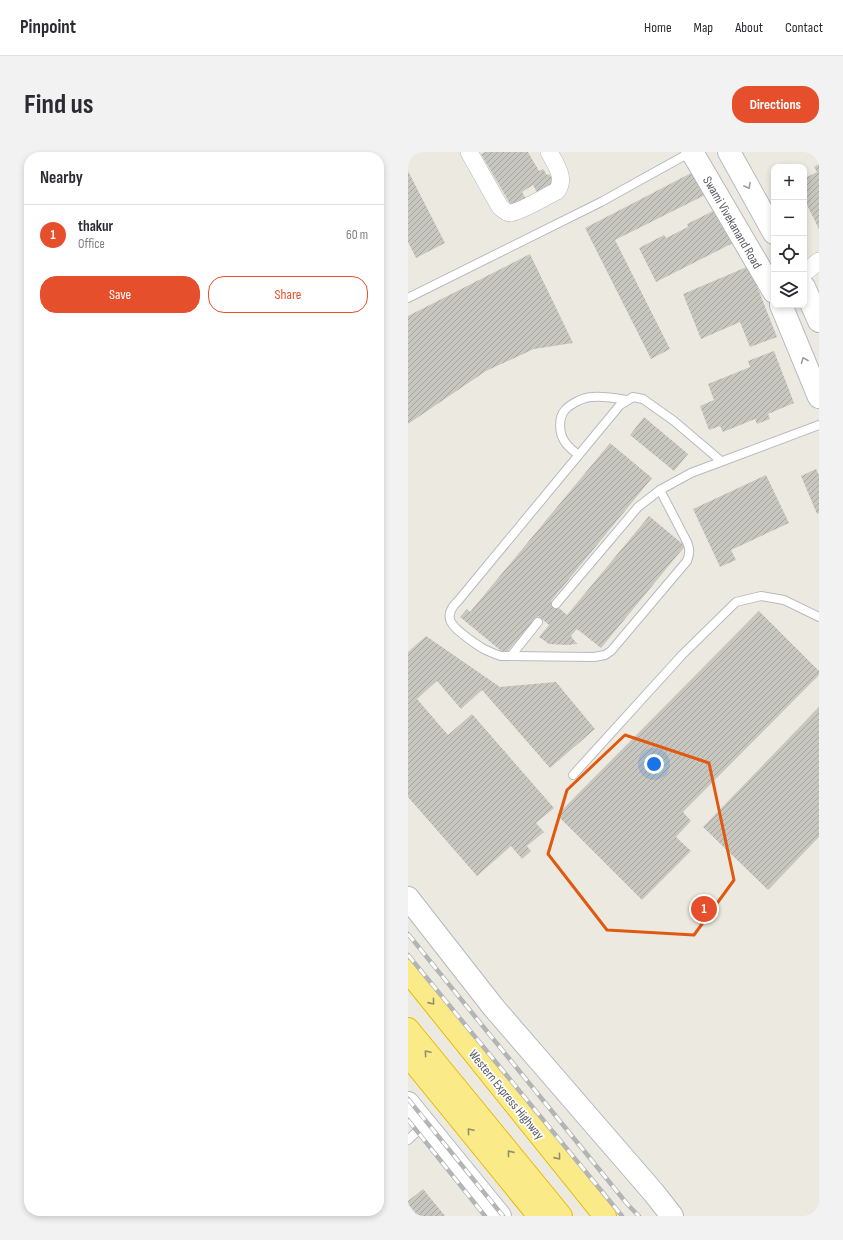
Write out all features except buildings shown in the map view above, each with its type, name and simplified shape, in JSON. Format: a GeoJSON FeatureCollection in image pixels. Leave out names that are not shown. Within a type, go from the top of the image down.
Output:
{"type":"FeatureCollection","features":[{"type":"Feature","properties":{"kind":"highway","name":"Western Express Highway"},"geometry":{"type":"LineString","coordinates":[[408,971],[605,1216]]}},
{"type":"Feature","properties":{"kind":"highway"},"geometry":{"type":"LineString","coordinates":[[408,1029],[561,1216]]}},
{"type":"Feature","properties":{"kind":"highway"},"geometry":{"type":"LineString","coordinates":[[408,1055],[539,1216]]}},
{"type":"Feature","properties":{"kind":"street"},"geometry":{"type":"LineString","coordinates":[[469,152],[500,207],[510,213],[517,211],[556,191],[560,186],[561,176],[549,152]]}},
{"type":"Feature","properties":{"kind":"street","name":"Swami Vivekanand Road"},"geometry":{"type":"LineString","coordinates":[[691,152],[777,272]]}},
{"type":"Feature","properties":{"kind":"street"},"geometry":{"type":"LineString","coordinates":[[729,152],[771,228]]}},
{"type":"Feature","properties":{"kind":"street"},"geometry":{"type":"LineString","coordinates":[[805,272],[819,261]]}},
{"type":"Feature","properties":{"kind":"street","name":"Swami Vivekanand Road"},"geometry":{"type":"LineString","coordinates":[[798,308],[819,396]]}},
{"type":"Feature","properties":{"kind":"street","name":"Swami Vivekanand Road"},"geometry":{"type":"LineString","coordinates":[[806,308],[819,321]]}},
{"type":"Feature","properties":{"kind":"street"},"geometry":{"type":"LineString","coordinates":[[408,898],[494,1008],[654,1193],[672,1216]]}},
{"type":"Feature","properties":{"kind":"street"},"geometry":{"type":"LineString","coordinates":[[408,1103],[500,1216]]}},
{"type":"Feature","properties":{"kind":"lane"},"geometry":{"type":"LineString","coordinates":[[408,298],[601,202],[691,152]]}},
{"type":"Feature","properties":{"kind":"lane"},"geometry":{"type":"LineString","coordinates":[[578,455],[564,442],[560,430],[564,410],[580,400],[591,397],[610,397],[626,400]]}},
{"type":"Feature","properties":{"kind":"lane"},"geometry":{"type":"LineString","coordinates":[[660,490],[690,548],[690,554],[687,561],[611,651],[605,655],[594,658],[501,656],[487,652],[454,628],[449,615],[452,607],[620,404],[626,400],[633,397],[643,399],[674,421],[721,461]]}},
{"type":"Feature","properties":{"kind":"lane"},"geometry":{"type":"LineString","coordinates":[[556,604],[638,507],[660,490],[691,473],[819,425]]}},
{"type":"Feature","properties":{"kind":"lane"},"geometry":{"type":"LineString","coordinates":[[573,775],[682,655],[736,602],[761,596],[784,600],[819,617]]}},
{"type":"Feature","properties":{"kind":"lane"},"geometry":{"type":"LineString","coordinates":[[511,656],[538,622]]}},
{"type":"Feature","properties":{"kind":"lane"},"geometry":{"type":"LineString","coordinates":[[408,1140],[425,1124]]}},
{"type":"Feature","properties":{"kind":"highlighted area"},"geometry":{"type":"Polygon","coordinates":[[[625,735],[709,763],[734,880],[694,935],[607,930],[548,854],[567,790],[625,735]]]}},
{"type":"Feature","properties":{"kind":"railway"},"geometry":{"type":"LineString","coordinates":[[408,934],[628,1205],[639,1216]]}},
{"type":"Feature","properties":{"kind":"railway"},"geometry":{"type":"LineString","coordinates":[[408,955],[622,1216]]}},
{"type":"Feature","properties":{"kind":"railway"},"geometry":{"type":"LineString","coordinates":[[408,1099],[503,1216]]}},
{"type":"Feature","properties":{"kind":"railway"},"geometry":{"type":"LineString","coordinates":[[408,1120],[485,1216]]}},
{"type":"Feature","properties":{"kind":"place","name":"thakur"},"geometry":{"type":"Point","coordinates":[704,909]}}]}
